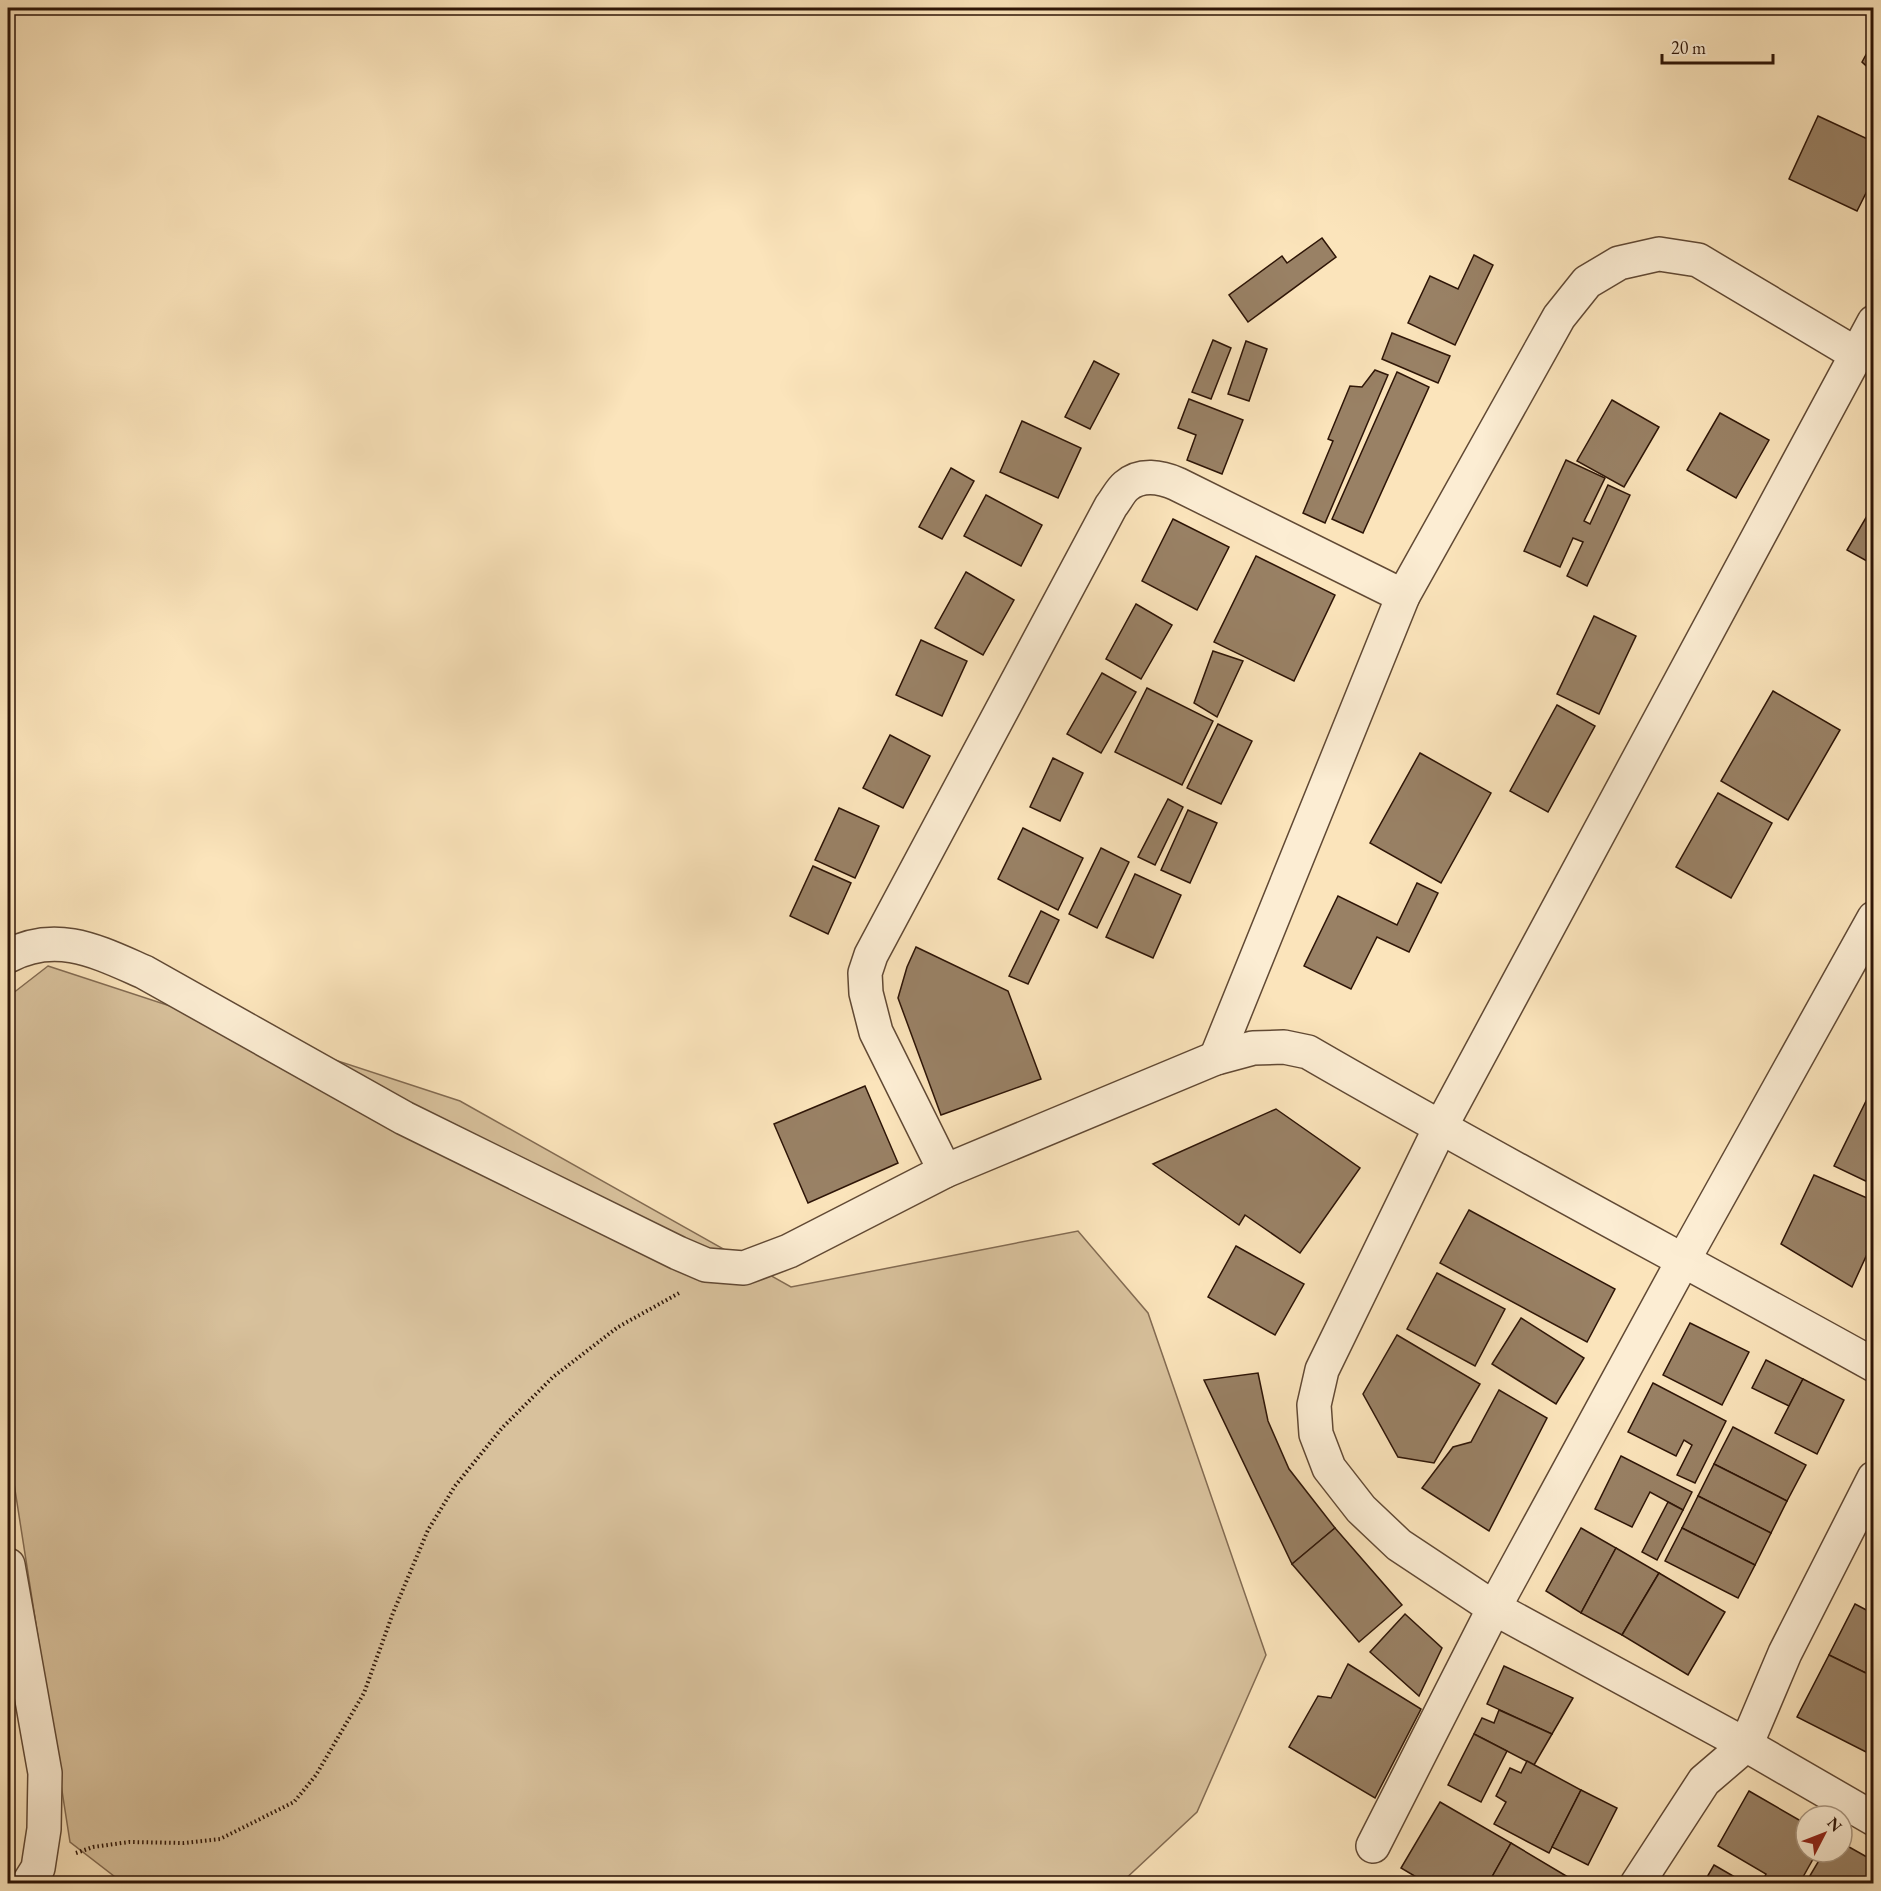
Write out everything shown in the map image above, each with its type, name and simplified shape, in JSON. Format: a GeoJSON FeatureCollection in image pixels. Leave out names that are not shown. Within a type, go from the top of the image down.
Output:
{"type":"FeatureCollection","features":[{"type":"Feature","properties":{"kind":"street"},"geometry":{"type":"LineString","coordinates":[[1215,1058],[1403,596],[1560,317],[1587,282],[1619,262],[1659,254],[1698,260],[1856,354]]}},
{"type":"Feature","properties":{"kind":"street"},"geometry":{"type":"LineString","coordinates":[[1873,324],[1440,1128],[1322,1370],[1314,1405],[1316,1434],[1329,1468],[1361,1509],[1399,1545],[1494,1608],[1746,1745],[1874,1819]]}},
{"type":"Feature","properties":{"kind":"street"},"geometry":{"type":"LineString","coordinates":[[945,1171],[876,1032],[866,993],[866,973],[871,955],[882,934],[1111,506],[1126,485],[1147,477],[1162,478],[1177,484],[1403,596]]}},
{"type":"Feature","properties":{"kind":"street"},"geometry":{"type":"LineString","coordinates":[[1373,1846],[1494,1608],[1684,1259],[1874,918]]}},
{"type":"Feature","properties":{"kind":"street"},"geometry":{"type":"LineString","coordinates":[[8,956],[18,950],[56,942],[102,954],[144,972],[404,1118],[678,1253],[706,1265],[744,1268],[789,1251],[945,1171],[1215,1058],[1253,1048],[1284,1047],[1308,1052],[1440,1128],[1684,1259],[1874,1365]]}},
{"type":"Feature","properties":{"kind":"street"},"geometry":{"type":"LineString","coordinates":[[1637,1884],[1704,1781],[1746,1745],[1785,1653],[1874,1478]]}},
{"type":"Feature","properties":{"kind":"street"},"geometry":{"type":"LineString","coordinates":[[8,1566],[45,1773],[44,1829],[33,1876]]}},
{"type":"Feature","properties":{"kind":"path"},"geometry":{"type":"LineString","coordinates":[[33,1876],[93,1847],[129,1842],[184,1843],[220,1839],[294,1802],[316,1775],[364,1693],[393,1613],[428,1530],[455,1486],[502,1428],[554,1377],[618,1328],[678,1294],[706,1265]]}},
{"type":"Feature","properties":{"kind":"shaded area"},"geometry":{"type":"Polygon","coordinates":[[[48,966],[460,1101],[791,1287],[1078,1231],[1148,1313],[1266,1655],[1197,1812],[1121,1883],[123,1883],[70,1842],[8,1445],[8,997],[48,966]]]}},
{"type":"Feature","properties":{"kind":"building"},"geometry":{"type":"Polygon","coordinates":[[[1874,40],[1874,73],[1862,62],[1874,40]]]}},
{"type":"Feature","properties":{"kind":"building"},"geometry":{"type":"Polygon","coordinates":[[[1818,116],[1874,142],[1874,177],[1857,211],[1789,179],[1818,116]]]}},
{"type":"Feature","properties":{"kind":"building"},"geometry":{"type":"Polygon","coordinates":[[[1322,238],[1336,257],[1248,322],[1229,295],[1282,256],[1287,263],[1322,238]]]}},
{"type":"Feature","properties":{"kind":"building"},"geometry":{"type":"Polygon","coordinates":[[[1474,255],[1493,265],[1455,345],[1408,323],[1430,276],[1458,289],[1474,255]]]}},
{"type":"Feature","properties":{"kind":"building"},"geometry":{"type":"Polygon","coordinates":[[[1392,333],[1450,356],[1438,383],[1382,359],[1392,333]]]}},
{"type":"Feature","properties":{"kind":"building"},"geometry":{"type":"Polygon","coordinates":[[[1213,340],[1231,348],[1211,399],[1192,392],[1213,340]]]}},
{"type":"Feature","properties":{"kind":"building"},"geometry":{"type":"Polygon","coordinates":[[[1246,341],[1267,349],[1249,401],[1228,394],[1246,341]]]}},
{"type":"Feature","properties":{"kind":"building"},"geometry":{"type":"Polygon","coordinates":[[[1094,361],[1119,374],[1090,429],[1065,417],[1094,361]]]}},
{"type":"Feature","properties":{"kind":"building"},"geometry":{"type":"Polygon","coordinates":[[[1375,370],[1388,375],[1325,523],[1303,513],[1333,441],[1328,439],[1350,386],[1362,387],[1375,370]]]}},
{"type":"Feature","properties":{"kind":"building"},"geometry":{"type":"Polygon","coordinates":[[[1397,372],[1429,387],[1363,533],[1332,519],[1397,372]]]}},
{"type":"Feature","properties":{"kind":"building"},"geometry":{"type":"Polygon","coordinates":[[[1189,399],[1243,420],[1222,474],[1187,460],[1196,435],[1178,428],[1189,399]]]}},
{"type":"Feature","properties":{"kind":"building"},"geometry":{"type":"Polygon","coordinates":[[[1612,400],[1659,427],[1624,487],[1577,461],[1612,400]]]}},
{"type":"Feature","properties":{"kind":"building"},"geometry":{"type":"Polygon","coordinates":[[[1720,413],[1769,440],[1736,498],[1687,470],[1720,413]]]}},
{"type":"Feature","properties":{"kind":"building"},"geometry":{"type":"Polygon","coordinates":[[[1022,421],[1081,448],[1058,498],[1000,472],[1022,421]]]}},
{"type":"Feature","properties":{"kind":"building"},"geometry":{"type":"Polygon","coordinates":[[[1566,460],[1605,478],[1584,521],[1590,524],[1608,485],[1630,495],[1587,586],[1567,576],[1583,542],[1573,538],[1560,567],[1524,551],[1566,460]]]}},
{"type":"Feature","properties":{"kind":"building"},"geometry":{"type":"Polygon","coordinates":[[[951,468],[974,481],[942,539],[919,527],[951,468]]]}},
{"type":"Feature","properties":{"kind":"building"},"geometry":{"type":"Polygon","coordinates":[[[986,495],[1042,525],[1021,566],[964,536],[986,495]]]}},
{"type":"Feature","properties":{"kind":"building"},"geometry":{"type":"Polygon","coordinates":[[[1874,504],[1874,565],[1847,550],[1874,504]]]}},
{"type":"Feature","properties":{"kind":"building"},"geometry":{"type":"Polygon","coordinates":[[[1173,519],[1229,547],[1197,610],[1142,581],[1173,519]]]}},
{"type":"Feature","properties":{"kind":"building"},"geometry":{"type":"Polygon","coordinates":[[[1256,556],[1335,595],[1294,681],[1214,642],[1256,556]]]}},
{"type":"Feature","properties":{"kind":"building"},"geometry":{"type":"Polygon","coordinates":[[[966,572],[1014,600],[983,655],[935,628],[966,572]]]}},
{"type":"Feature","properties":{"kind":"building"},"geometry":{"type":"Polygon","coordinates":[[[1136,604],[1172,625],[1141,679],[1106,659],[1136,604]]]}},
{"type":"Feature","properties":{"kind":"building"},"geometry":{"type":"Polygon","coordinates":[[[1594,616],[1636,636],[1599,714],[1557,694],[1594,616]]]}},
{"type":"Feature","properties":{"kind":"building"},"geometry":{"type":"Polygon","coordinates":[[[921,640],[967,661],[942,716],[896,695],[921,640]]]}},
{"type":"Feature","properties":{"kind":"building"},"geometry":{"type":"Polygon","coordinates":[[[1213,651],[1243,661],[1217,717],[1194,703],[1213,651]]]}},
{"type":"Feature","properties":{"kind":"building"},"geometry":{"type":"Polygon","coordinates":[[[1102,673],[1136,692],[1101,753],[1067,734],[1102,673]]]}},
{"type":"Feature","properties":{"kind":"building"},"geometry":{"type":"Polygon","coordinates":[[[1147,688],[1213,721],[1182,785],[1115,752],[1147,688]]]}},
{"type":"Feature","properties":{"kind":"building"},"geometry":{"type":"Polygon","coordinates":[[[1773,691],[1840,730],[1788,820],[1721,781],[1773,691]]]}},
{"type":"Feature","properties":{"kind":"building"},"geometry":{"type":"Polygon","coordinates":[[[1557,705],[1595,726],[1548,812],[1510,791],[1557,705]]]}},
{"type":"Feature","properties":{"kind":"building"},"geometry":{"type":"Polygon","coordinates":[[[1218,724],[1252,741],[1221,804],[1187,788],[1218,724]]]}},
{"type":"Feature","properties":{"kind":"building"},"geometry":{"type":"Polygon","coordinates":[[[890,735],[930,756],[903,808],[863,788],[890,735]]]}},
{"type":"Feature","properties":{"kind":"building"},"geometry":{"type":"Polygon","coordinates":[[[1420,753],[1491,793],[1441,883],[1370,843],[1420,753]]]}},
{"type":"Feature","properties":{"kind":"building"},"geometry":{"type":"Polygon","coordinates":[[[1053,758],[1083,773],[1060,821],[1030,807],[1053,758]]]}},
{"type":"Feature","properties":{"kind":"building"},"geometry":{"type":"Polygon","coordinates":[[[1718,793],[1772,823],[1731,898],[1676,867],[1718,793]]]}},
{"type":"Feature","properties":{"kind":"building"},"geometry":{"type":"Polygon","coordinates":[[[1168,799],[1183,807],[1155,865],[1138,857],[1168,799]]]}},
{"type":"Feature","properties":{"kind":"building"},"geometry":{"type":"Polygon","coordinates":[[[839,808],[879,826],[855,878],[815,860],[839,808]]]}},
{"type":"Feature","properties":{"kind":"building"},"geometry":{"type":"Polygon","coordinates":[[[1188,810],[1217,823],[1190,883],[1161,870],[1188,810]]]}},
{"type":"Feature","properties":{"kind":"building"},"geometry":{"type":"Polygon","coordinates":[[[1023,828],[1083,858],[1058,910],[998,879],[1023,828]]]}},
{"type":"Feature","properties":{"kind":"building"},"geometry":{"type":"Polygon","coordinates":[[[1101,848],[1129,862],[1097,928],[1069,914],[1101,848]]]}},
{"type":"Feature","properties":{"kind":"building"},"geometry":{"type":"Polygon","coordinates":[[[813,866],[851,883],[828,934],[790,916],[813,866]]]}},
{"type":"Feature","properties":{"kind":"building"},"geometry":{"type":"Polygon","coordinates":[[[1135,874],[1181,895],[1153,958],[1106,937],[1135,874]]]}},
{"type":"Feature","properties":{"kind":"building"},"geometry":{"type":"Polygon","coordinates":[[[1417,883],[1438,893],[1409,952],[1377,937],[1351,989],[1304,966],[1338,896],[1397,925],[1417,883]]]}},
{"type":"Feature","properties":{"kind":"building"},"geometry":{"type":"Polygon","coordinates":[[[1041,911],[1059,920],[1028,984],[1009,976],[1041,911]]]}},
{"type":"Feature","properties":{"kind":"building"},"geometry":{"type":"Polygon","coordinates":[[[916,947],[1008,991],[1041,1079],[941,1115],[898,998],[907,967],[916,947]]]}},
{"type":"Feature","properties":{"kind":"building"},"geometry":{"type":"Polygon","coordinates":[[[865,1086],[898,1163],[808,1203],[774,1124],[865,1086]]]}},
{"type":"Feature","properties":{"kind":"building"},"geometry":{"type":"Polygon","coordinates":[[[1870,1093],[1874,1095],[1874,1185],[1834,1166],[1870,1093]]]}},
{"type":"Feature","properties":{"kind":"building"},"geometry":{"type":"Polygon","coordinates":[[[1276,1109],[1360,1168],[1300,1253],[1245,1215],[1239,1225],[1153,1164],[1276,1109]]]}},
{"type":"Feature","properties":{"kind":"building"},"geometry":{"type":"Polygon","coordinates":[[[1814,1175],[1874,1201],[1874,1239],[1852,1287],[1781,1244],[1814,1175]]]}},
{"type":"Feature","properties":{"kind":"building"},"geometry":{"type":"Polygon","coordinates":[[[1469,1210],[1615,1289],[1587,1342],[1440,1263],[1469,1210]]]}},
{"type":"Feature","properties":{"kind":"building"},"geometry":{"type":"Polygon","coordinates":[[[1236,1246],[1304,1284],[1275,1335],[1208,1297],[1236,1246]]]}},
{"type":"Feature","properties":{"kind":"building"},"geometry":{"type":"Polygon","coordinates":[[[1437,1273],[1505,1309],[1475,1366],[1407,1329],[1437,1273]]]}},
{"type":"Feature","properties":{"kind":"building"},"geometry":{"type":"Polygon","coordinates":[[[1521,1318],[1584,1358],[1556,1404],[1492,1364],[1521,1318]]]}},
{"type":"Feature","properties":{"kind":"building"},"geometry":{"type":"Polygon","coordinates":[[[1690,1323],[1749,1352],[1722,1405],[1663,1375],[1690,1323]]]}},
{"type":"Feature","properties":{"kind":"building"},"geometry":{"type":"Polygon","coordinates":[[[1397,1335],[1480,1384],[1434,1463],[1398,1457],[1363,1394],[1397,1335]]]}},
{"type":"Feature","properties":{"kind":"building"},"geometry":{"type":"Polygon","coordinates":[[[1766,1360],[1803,1379],[1789,1406],[1752,1388],[1766,1360]]]}},
{"type":"Feature","properties":{"kind":"building"},"geometry":{"type":"Polygon","coordinates":[[[1258,1373],[1268,1421],[1289,1469],[1335,1528],[1292,1564],[1204,1380],[1258,1373]]]}},
{"type":"Feature","properties":{"kind":"building"},"geometry":{"type":"Polygon","coordinates":[[[1803,1379],[1844,1400],[1817,1454],[1775,1433],[1803,1379]]]}},
{"type":"Feature","properties":{"kind":"building"},"geometry":{"type":"Polygon","coordinates":[[[1653,1383],[1726,1421],[1695,1483],[1677,1475],[1692,1445],[1684,1440],[1676,1456],[1628,1432],[1653,1383]]]}},
{"type":"Feature","properties":{"kind":"building"},"geometry":{"type":"Polygon","coordinates":[[[1499,1390],[1547,1418],[1489,1531],[1422,1488],[1453,1447],[1471,1442],[1499,1390]]]}},
{"type":"Feature","properties":{"kind":"building"},"geometry":{"type":"Polygon","coordinates":[[[1733,1427],[1806,1465],[1787,1501],[1714,1464],[1733,1427]]]}},
{"type":"Feature","properties":{"kind":"building"},"geometry":{"type":"Polygon","coordinates":[[[1621,1456],[1692,1492],[1683,1510],[1650,1492],[1632,1527],[1595,1509],[1621,1456]]]}},
{"type":"Feature","properties":{"kind":"building"},"geometry":{"type":"Polygon","coordinates":[[[1714,1464],[1787,1501],[1771,1533],[1698,1496],[1714,1464]]]}},
{"type":"Feature","properties":{"kind":"building"},"geometry":{"type":"Polygon","coordinates":[[[1698,1496],[1771,1533],[1755,1565],[1682,1528],[1698,1496]]]}},
{"type":"Feature","properties":{"kind":"building"},"geometry":{"type":"Polygon","coordinates":[[[1668,1502],[1683,1510],[1657,1560],[1642,1552],[1668,1502]]]}},
{"type":"Feature","properties":{"kind":"building"},"geometry":{"type":"Polygon","coordinates":[[[1335,1528],[1402,1605],[1359,1642],[1292,1564],[1335,1528]]]}},
{"type":"Feature","properties":{"kind":"building"},"geometry":{"type":"Polygon","coordinates":[[[1581,1528],[1616,1548],[1581,1613],[1546,1591],[1581,1528]]]}},
{"type":"Feature","properties":{"kind":"building"},"geometry":{"type":"Polygon","coordinates":[[[1682,1528],[1755,1565],[1738,1598],[1665,1561],[1682,1528]]]}},
{"type":"Feature","properties":{"kind":"building"},"geometry":{"type":"Polygon","coordinates":[[[1616,1548],[1659,1573],[1622,1635],[1581,1613],[1616,1548]]]}},
{"type":"Feature","properties":{"kind":"building"},"geometry":{"type":"Polygon","coordinates":[[[1659,1573],[1725,1612],[1688,1675],[1622,1635],[1659,1573]]]}},
{"type":"Feature","properties":{"kind":"building"},"geometry":{"type":"Polygon","coordinates":[[[1855,1604],[1874,1614],[1874,1677],[1829,1655],[1855,1604]]]}},
{"type":"Feature","properties":{"kind":"building"},"geometry":{"type":"Polygon","coordinates":[[[1405,1614],[1442,1648],[1419,1696],[1370,1652],[1405,1614]]]}},
{"type":"Feature","properties":{"kind":"building"},"geometry":{"type":"Polygon","coordinates":[[[1829,1655],[1874,1677],[1874,1752],[1872,1755],[1797,1717],[1829,1655]]]}},
{"type":"Feature","properties":{"kind":"building"},"geometry":{"type":"Polygon","coordinates":[[[1348,1664],[1421,1709],[1375,1798],[1289,1747],[1318,1696],[1331,1698],[1348,1664]]]}},
{"type":"Feature","properties":{"kind":"building"},"geometry":{"type":"Polygon","coordinates":[[[1504,1666],[1573,1698],[1552,1734],[1487,1704],[1504,1666]]]}},
{"type":"Feature","properties":{"kind":"building"},"geometry":{"type":"Polygon","coordinates":[[[1499,1710],[1552,1734],[1534,1765],[1474,1734],[1482,1718],[1494,1723],[1499,1710]]]}},
{"type":"Feature","properties":{"kind":"building"},"geometry":{"type":"Polygon","coordinates":[[[1474,1734],[1507,1751],[1481,1802],[1448,1785],[1474,1734]]]}},
{"type":"Feature","properties":{"kind":"building"},"geometry":{"type":"Polygon","coordinates":[[[1527,1761],[1581,1790],[1549,1853],[1494,1824],[1506,1802],[1496,1796],[1510,1768],[1521,1773],[1527,1761]]]}},
{"type":"Feature","properties":{"kind":"building"},"geometry":{"type":"Polygon","coordinates":[[[1581,1790],[1617,1808],[1588,1865],[1552,1847],[1581,1790]]]}},
{"type":"Feature","properties":{"kind":"building"},"geometry":{"type":"Polygon","coordinates":[[[1749,1791],[1794,1817],[1794,1864],[1810,1864],[1799,1884],[1761,1884],[1766,1874],[1718,1846],[1749,1791]]]}},
{"type":"Feature","properties":{"kind":"building"},"geometry":{"type":"Polygon","coordinates":[[[1440,1802],[1511,1843],[1488,1884],[1428,1884],[1401,1868],[1440,1802]]]}},
{"type":"Feature","properties":{"kind":"building"},"geometry":{"type":"Polygon","coordinates":[[[1511,1843],[1578,1883],[1578,1884],[1488,1884],[1511,1843]]]}},
{"type":"Feature","properties":{"kind":"building"},"geometry":{"type":"Polygon","coordinates":[[[1854,1850],[1874,1861],[1874,1884],[1805,1884],[1817,1864],[1854,1864],[1854,1850]]]}},
{"type":"Feature","properties":{"kind":"building"},"geometry":{"type":"Polygon","coordinates":[[[1714,1865],[1747,1884],[1703,1884],[1714,1865]]]}}]}
